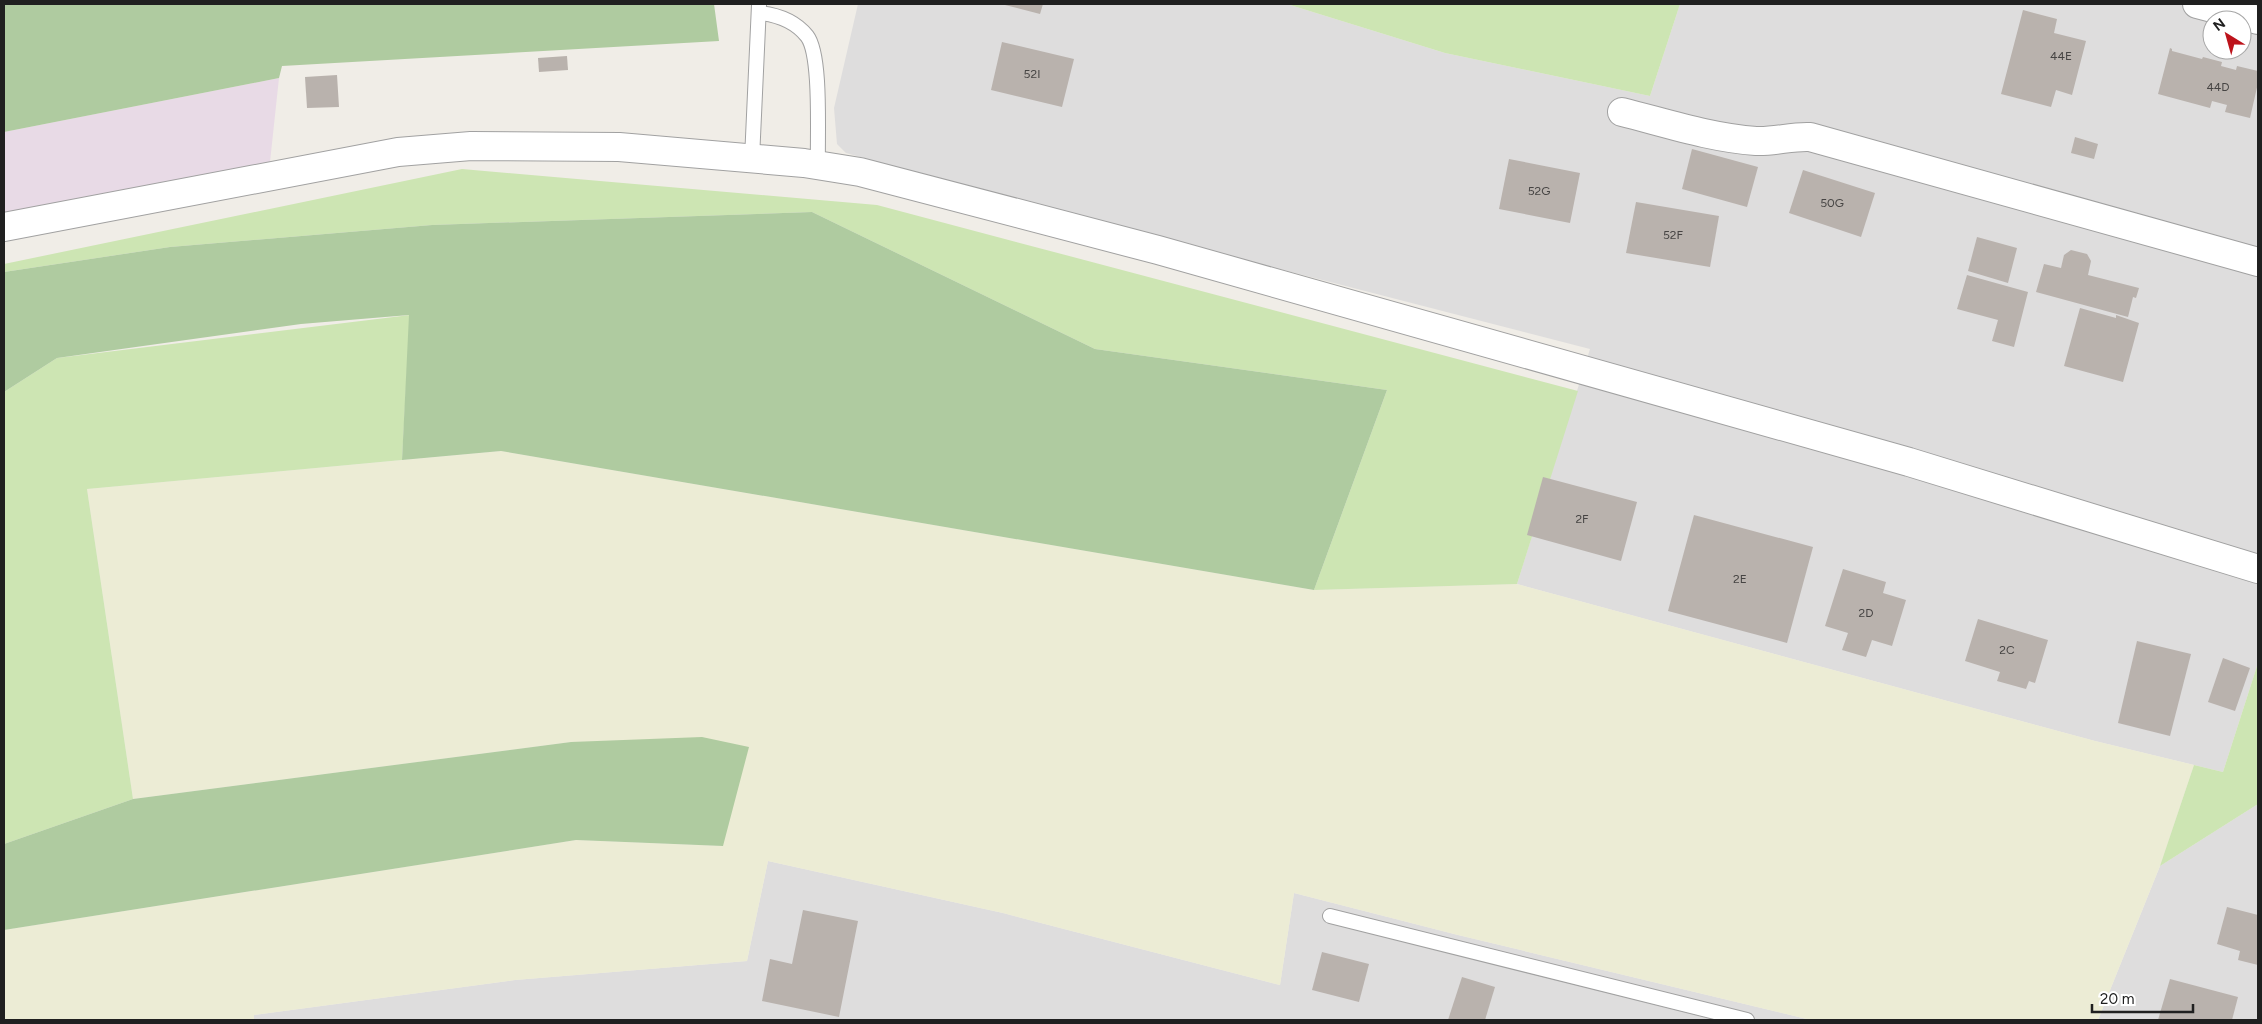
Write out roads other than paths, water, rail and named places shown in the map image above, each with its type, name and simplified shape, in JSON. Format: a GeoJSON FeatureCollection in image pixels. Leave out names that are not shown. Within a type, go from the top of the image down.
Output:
{"type":"FeatureCollection","features":[{"type":"Feature","properties":{"kind":"street"},"geometry":{"type":"LineString","coordinates":[[2198,4],[2258,20]]}},
{"type":"Feature","properties":{"kind":"street"},"geometry":{"type":"LineString","coordinates":[[1622,112],[1726,138],[1758,141],[1795,136],[1810,137],[2258,262]]}},
{"type":"Feature","properties":{"kind":"street"},"geometry":{"type":"LineString","coordinates":[[4,227],[398,152],[471,146],[619,147],[752,159],[860,172],[1168,253],[1909,462],[2258,569]]}},
{"type":"Feature","properties":{"kind":"lane"},"geometry":{"type":"LineString","coordinates":[[752,159],[759,8],[787,20],[808,37],[816,66],[818,166]]}},
{"type":"Feature","properties":{"kind":"lane"},"geometry":{"type":"LineString","coordinates":[[1330,916],[1747,1020]]}}]}
